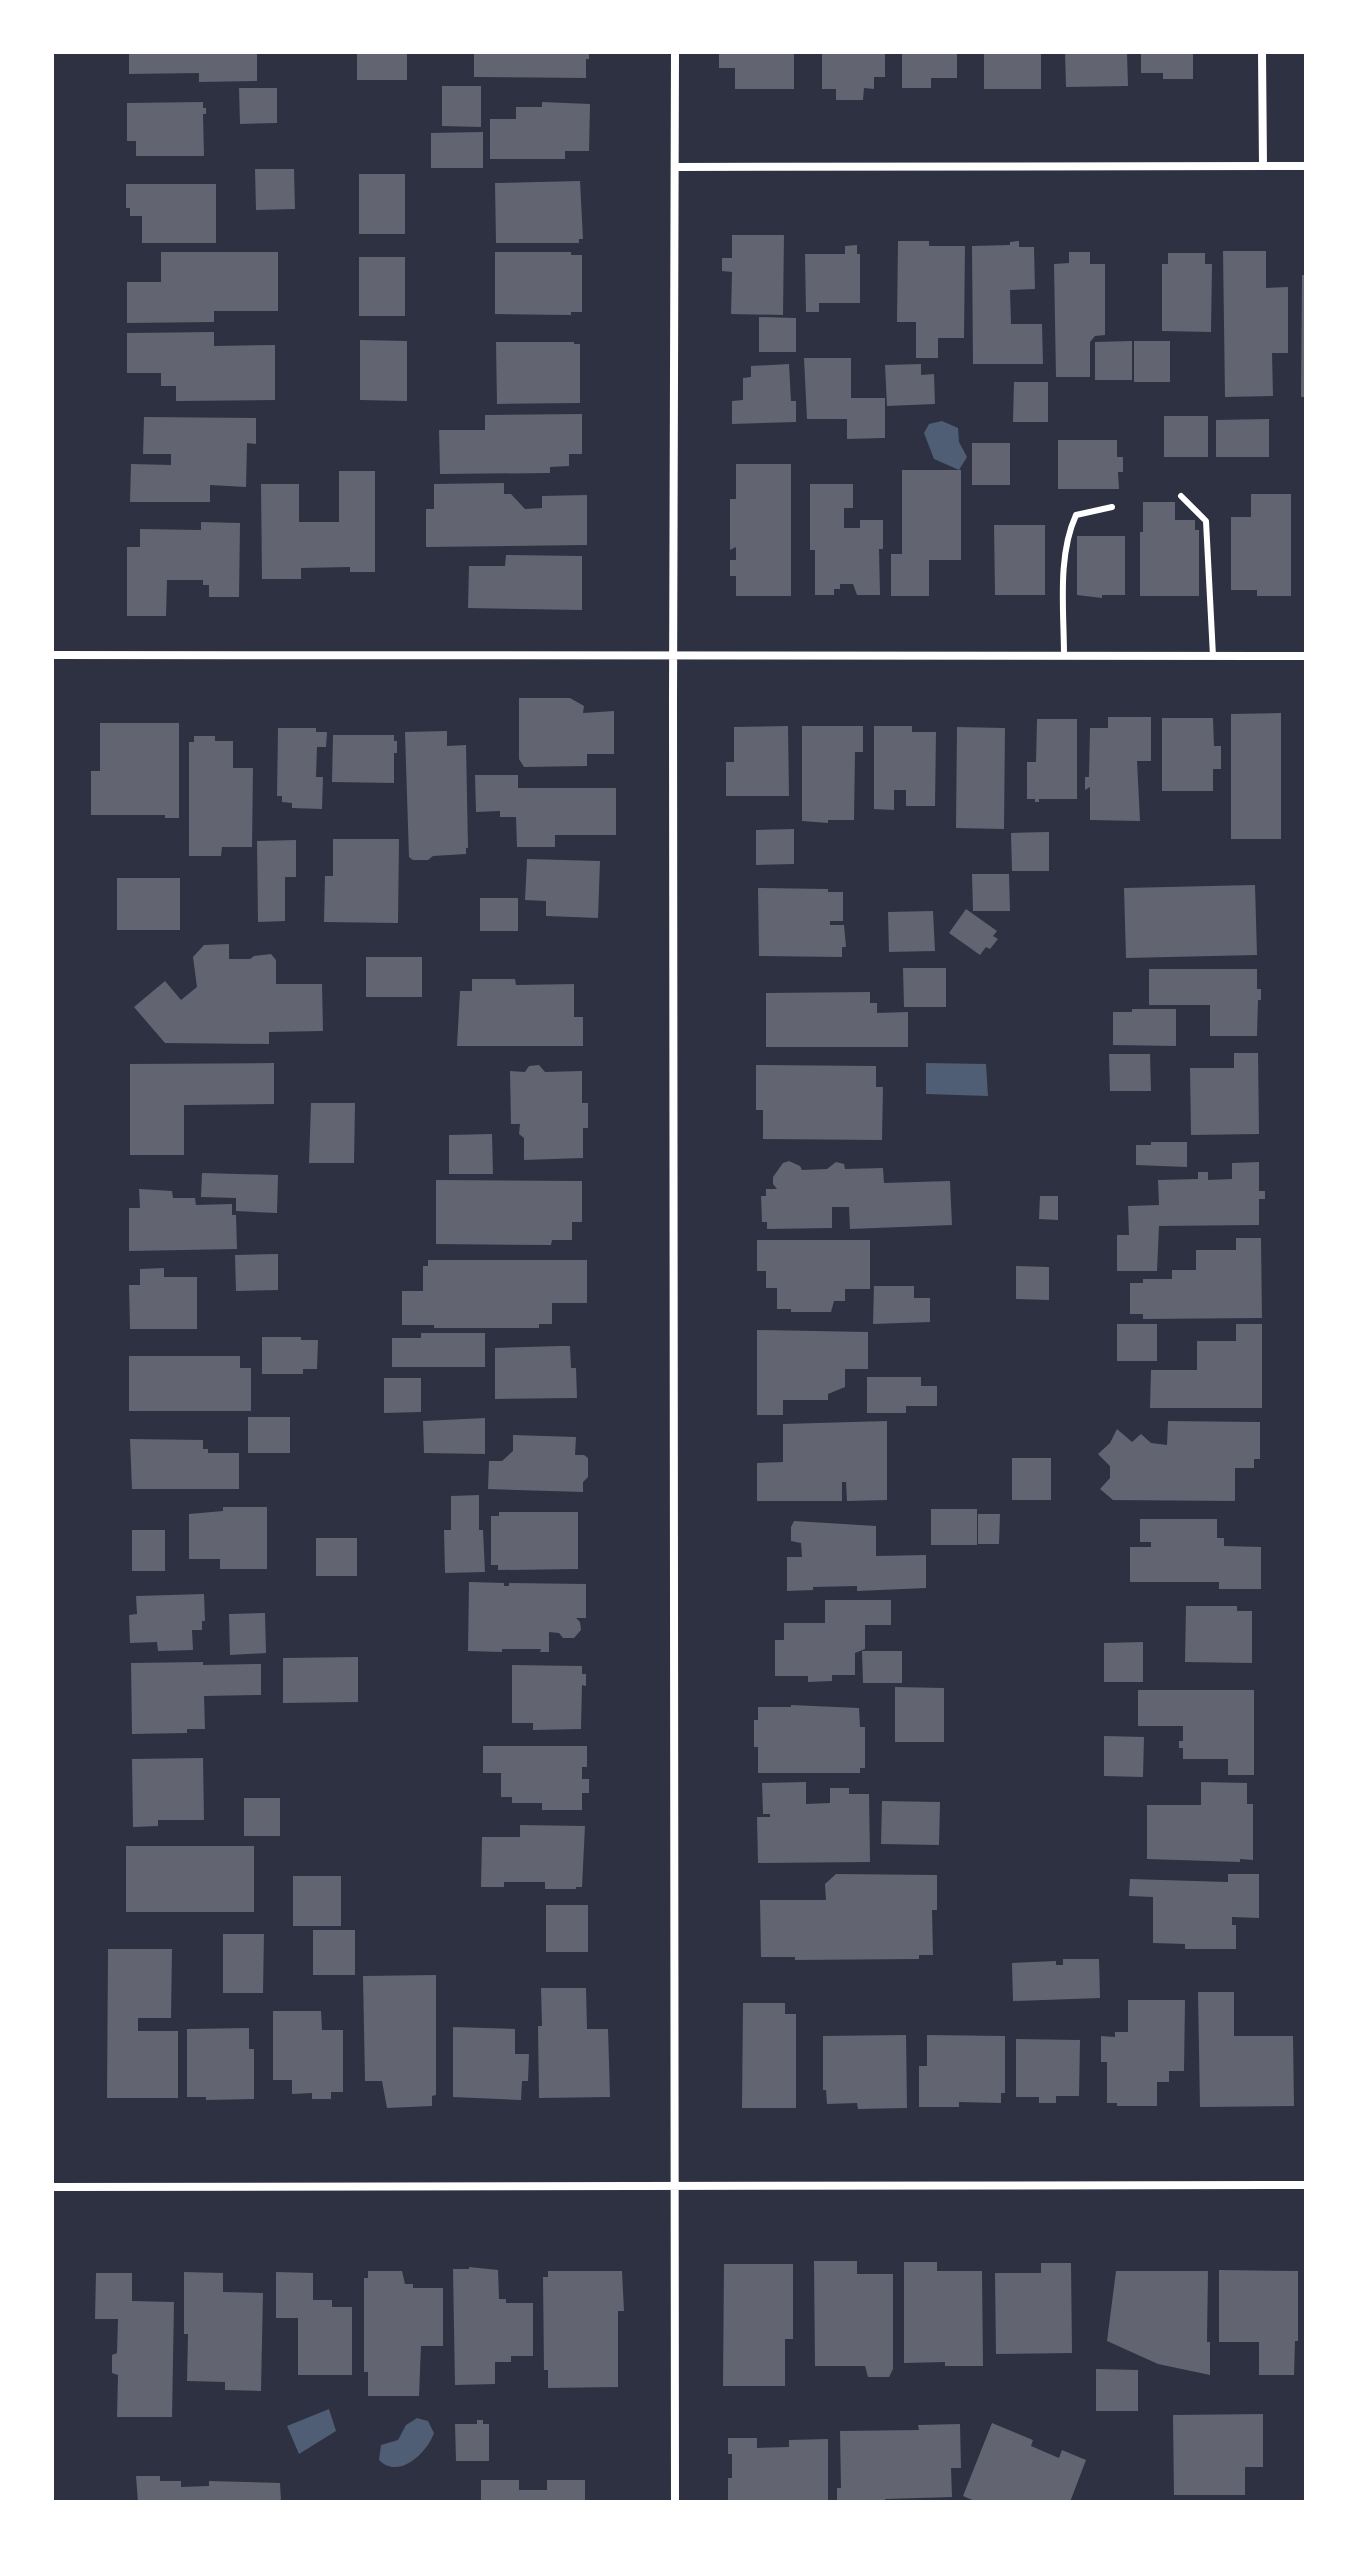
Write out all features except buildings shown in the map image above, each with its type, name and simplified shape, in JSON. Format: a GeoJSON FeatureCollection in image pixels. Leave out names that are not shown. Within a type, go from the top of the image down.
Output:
{"type":"FeatureCollection","features":[{"type":"Feature","properties":{"kind":"street"},"geometry":{"type":"LineString","coordinates":[[675,52],[675,2502]]}},
{"type":"Feature","properties":{"kind":"street"},"geometry":{"type":"LineString","coordinates":[[1262,52],[1263,166]]}},
{"type":"Feature","properties":{"kind":"street"},"geometry":{"type":"LineString","coordinates":[[675,167],[1306,166]]}},
{"type":"Feature","properties":{"kind":"street"},"geometry":{"type":"LineString","coordinates":[[52,655],[1306,656]]}},
{"type":"Feature","properties":{"kind":"street"},"geometry":{"type":"LineString","coordinates":[[52,2187],[1306,2185]]}},
{"type":"Feature","properties":{"kind":"lane"},"geometry":{"type":"LineString","coordinates":[[1181,496],[1206,521],[1213,656]]}},
{"type":"Feature","properties":{"kind":"lane"},"geometry":{"type":"LineString","coordinates":[[1064,656],[1067,534],[1076,515],[1112,507]]}},
{"type":"Feature","properties":{"kind":"water"},"geometry":{"type":"Polygon","coordinates":[[[942,421],[958,428],[959,442],[967,457],[959,470],[934,459],[924,433],[929,424],[942,421]]]}},
{"type":"Feature","properties":{"kind":"water"},"geometry":{"type":"Polygon","coordinates":[[[926,1063],[986,1064],[988,1096],[926,1094],[926,1063]]]}},
{"type":"Feature","properties":{"kind":"water"},"geometry":{"type":"Polygon","coordinates":[[[329,2409],[336,2431],[299,2454],[287,2426],[329,2409]]]}},
{"type":"Feature","properties":{"kind":"water"},"geometry":{"type":"Polygon","coordinates":[[[417,2418],[428,2421],[434,2433],[419,2456],[403,2466],[395,2467],[379,2460],[381,2445],[398,2440],[406,2425],[417,2418]]]}}]}
